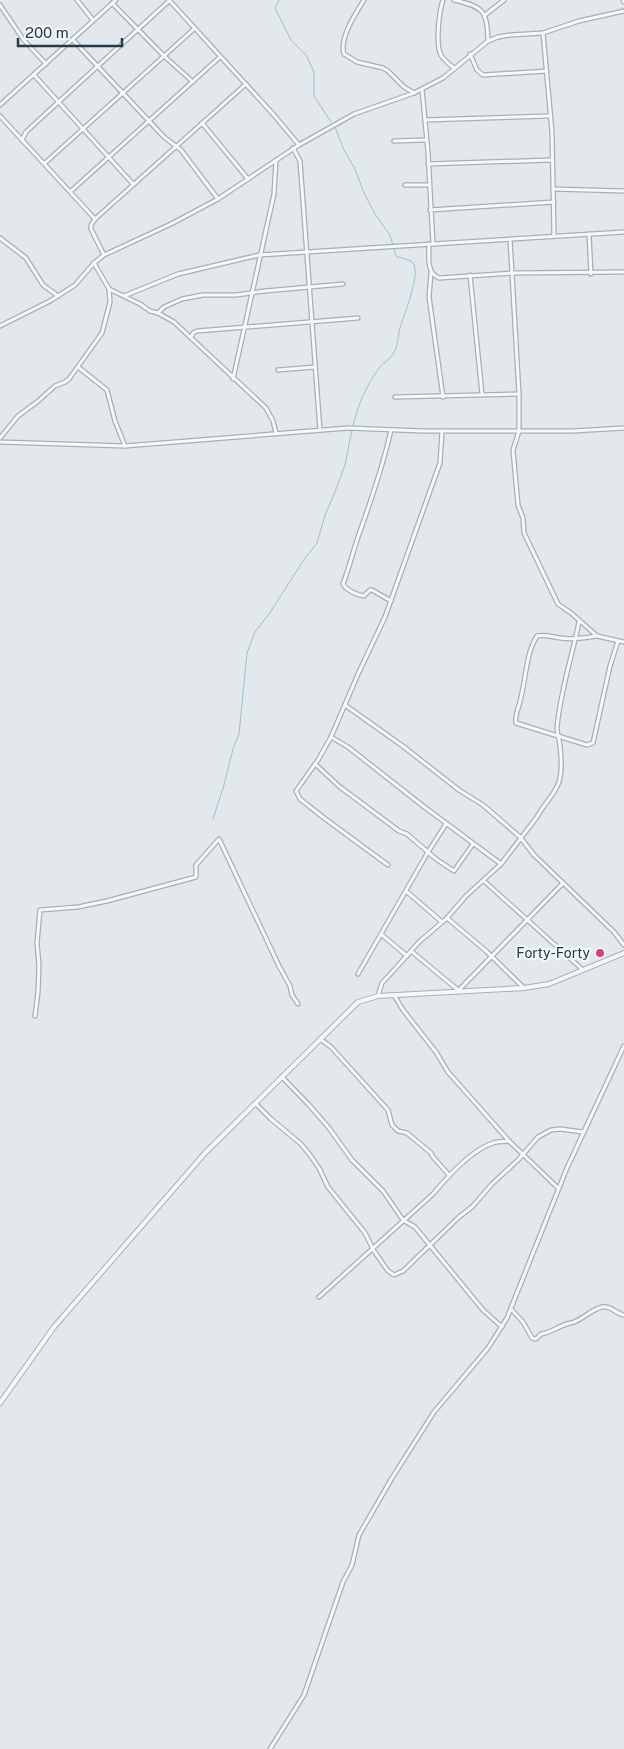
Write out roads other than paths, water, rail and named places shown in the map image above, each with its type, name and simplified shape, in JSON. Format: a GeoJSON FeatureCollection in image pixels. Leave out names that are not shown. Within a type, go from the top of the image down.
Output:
{"type":"FeatureCollection","features":[{"type":"Feature","properties":{"kind":"street"},"geometry":{"type":"LineString","coordinates":[[77,0],[93,20]]}},
{"type":"Feature","properties":{"kind":"street"},"geometry":{"type":"LineString","coordinates":[[0,105],[116,0]]}},
{"type":"Feature","properties":{"kind":"street"},"geometry":{"type":"LineString","coordinates":[[22,140],[26,132],[169,0],[299,145]]}},
{"type":"Feature","properties":{"kind":"street"},"geometry":{"type":"LineString","coordinates":[[364,0],[342,46],[344,54],[357,62],[383,68],[404,87],[414,93]]}},
{"type":"Feature","properties":{"kind":"street"},"geometry":{"type":"LineString","coordinates":[[443,0],[438,23],[439,51],[442,57],[454,68]]}},
{"type":"Feature","properties":{"kind":"street"},"geometry":{"type":"LineString","coordinates":[[454,0],[473,6],[485,16],[487,19],[488,41]]}},
{"type":"Feature","properties":{"kind":"street"},"geometry":{"type":"LineString","coordinates":[[485,16],[504,0]]}},
{"type":"Feature","properties":{"kind":"street"},"geometry":{"type":"LineString","coordinates":[[112,3],[164,56],[193,82]]}},
{"type":"Feature","properties":{"kind":"street"},"geometry":{"type":"LineString","coordinates":[[0,5],[23,39],[46,64]]}},
{"type":"Feature","properties":{"kind":"street"},"geometry":{"type":"LineString","coordinates":[[0,326],[75,285],[94,263],[104,255],[171,224],[218,199],[293,148],[354,114],[414,93],[443,78],[488,41],[510,35],[543,33],[579,21],[624,11]]}},
{"type":"Feature","properties":{"kind":"street"},"geometry":{"type":"LineString","coordinates":[[45,163],[194,29]]}},
{"type":"Feature","properties":{"kind":"street"},"geometry":{"type":"LineString","coordinates":[[543,33],[549,116],[552,132],[554,236]]}},
{"type":"Feature","properties":{"kind":"street"},"geometry":{"type":"LineString","coordinates":[[73,40],[148,121],[190,160],[218,199]]}},
{"type":"Feature","properties":{"kind":"street"},"geometry":{"type":"LineString","coordinates":[[470,54],[477,70],[483,75],[547,71]]}},
{"type":"Feature","properties":{"kind":"street"},"geometry":{"type":"LineString","coordinates":[[71,191],[220,57]]}},
{"type":"Feature","properties":{"kind":"street"},"geometry":{"type":"LineString","coordinates":[[34,75],[133,184]]}},
{"type":"Feature","properties":{"kind":"street"},"geometry":{"type":"LineString","coordinates":[[104,255],[91,229],[95,219],[246,84]]}},
{"type":"Feature","properties":{"kind":"street"},"geometry":{"type":"LineString","coordinates":[[422,89],[430,210],[430,269],[432,273],[429,297],[443,397]]}},
{"type":"Feature","properties":{"kind":"street"},"geometry":{"type":"LineString","coordinates":[[0,116],[95,219]]}},
{"type":"Feature","properties":{"kind":"street"},"geometry":{"type":"LineString","coordinates":[[425,120],[549,116]]}},
{"type":"Feature","properties":{"kind":"street"},"geometry":{"type":"LineString","coordinates":[[202,124],[248,179]]}},
{"type":"Feature","properties":{"kind":"street"},"geometry":{"type":"LineString","coordinates":[[394,141],[426,140]]}},
{"type":"Feature","properties":{"kind":"street"},"geometry":{"type":"LineString","coordinates":[[293,148],[300,161],[320,430]]}},
{"type":"Feature","properties":{"kind":"street"},"geometry":{"type":"LineString","coordinates":[[233,379],[274,194],[276,160]]}},
{"type":"Feature","properties":{"kind":"street"},"geometry":{"type":"LineString","coordinates":[[428,164],[552,160]]}},
{"type":"Feature","properties":{"kind":"street"},"geometry":{"type":"LineString","coordinates":[[405,185],[429,185]]}},
{"type":"Feature","properties":{"kind":"street"},"geometry":{"type":"LineString","coordinates":[[553,189],[624,191]]}},
{"type":"Feature","properties":{"kind":"street"},"geometry":{"type":"LineString","coordinates":[[430,210],[554,202]]}},
{"type":"Feature","properties":{"kind":"street"},"geometry":{"type":"LineString","coordinates":[[124,296],[178,274],[259,255],[624,232]]}},
{"type":"Feature","properties":{"kind":"street"},"geometry":{"type":"LineString","coordinates":[[589,234],[592,274]]}},
{"type":"Feature","properties":{"kind":"street"},"geometry":{"type":"LineString","coordinates":[[0,238],[26,258],[44,285],[58,296]]}},
{"type":"Feature","properties":{"kind":"street"},"geometry":{"type":"LineString","coordinates":[[510,239],[519,394],[519,430],[513,450],[518,505],[523,518],[526,538],[557,602],[597,636]]}},
{"type":"Feature","properties":{"kind":"street"},"geometry":{"type":"LineString","coordinates":[[0,438],[18,416],[55,386],[65,382],[102,334],[110,302],[109,289],[94,263]]}},
{"type":"Feature","properties":{"kind":"street"},"geometry":{"type":"LineString","coordinates":[[432,273],[439,278],[512,273],[592,274],[624,272]]}},
{"type":"Feature","properties":{"kind":"street"},"geometry":{"type":"LineString","coordinates":[[470,275],[482,394]]}},
{"type":"Feature","properties":{"kind":"street"},"geometry":{"type":"LineString","coordinates":[[158,313],[164,307],[182,299],[203,295],[236,295],[343,284]]}},
{"type":"Feature","properties":{"kind":"street"},"geometry":{"type":"LineString","coordinates":[[109,289],[174,322],[266,408],[273,421],[276,433]]}},
{"type":"Feature","properties":{"kind":"street"},"geometry":{"type":"LineString","coordinates":[[191,337],[197,330],[358,318]]}},
{"type":"Feature","properties":{"kind":"street"},"geometry":{"type":"LineString","coordinates":[[78,367],[107,390],[115,420],[125,446]]}},
{"type":"Feature","properties":{"kind":"street"},"geometry":{"type":"LineString","coordinates":[[278,370],[316,367]]}},
{"type":"Feature","properties":{"kind":"street"},"geometry":{"type":"LineString","coordinates":[[395,397],[519,394]]}},
{"type":"Feature","properties":{"kind":"street"},"geometry":{"type":"LineString","coordinates":[[0,442],[125,446],[194,442],[276,433],[348,428],[573,432],[624,428]]}},
{"type":"Feature","properties":{"kind":"street"},"geometry":{"type":"LineString","coordinates":[[391,430],[375,488],[343,584],[344,587],[358,594],[364,596],[372,590],[391,601]]}},
{"type":"Feature","properties":{"kind":"street"},"geometry":{"type":"LineString","coordinates":[[388,864],[324,818],[296,794],[296,789],[315,764],[331,737],[391,601],[440,463],[442,431]]}},
{"type":"Feature","properties":{"kind":"street"},"geometry":{"type":"LineString","coordinates":[[378,996],[382,983],[419,942],[447,918],[466,896],[501,864],[547,803],[560,780],[561,761],[557,730],[565,682],[579,621]]}},
{"type":"Feature","properties":{"kind":"street"},"geometry":{"type":"LineString","coordinates":[[618,640],[610,666],[594,743],[587,745],[517,725],[515,721],[516,716],[536,637],[543,635],[575,639],[597,636],[618,640],[624,642]]}},
{"type":"Feature","properties":{"kind":"street"},"geometry":{"type":"LineString","coordinates":[[345,705],[483,806],[520,837],[534,855],[614,932],[624,945]]}},
{"type":"Feature","properties":{"kind":"street"},"geometry":{"type":"LineString","coordinates":[[331,737],[348,747],[446,824],[501,864]]}},
{"type":"Feature","properties":{"kind":"street"},"geometry":{"type":"LineString","coordinates":[[315,764],[340,787],[399,831],[407,834],[454,871],[473,844]]}},
{"type":"Feature","properties":{"kind":"street"},"geometry":{"type":"LineString","coordinates":[[358,974],[446,824]]}},
{"type":"Feature","properties":{"kind":"street"},"geometry":{"type":"LineString","coordinates":[[35,1016],[40,965],[37,943],[40,910],[78,907],[107,901],[196,877],[196,865],[219,839],[290,986],[292,995],[298,1004]]}},
{"type":"Feature","properties":{"kind":"street"},"geometry":{"type":"LineString","coordinates":[[484,881],[584,970]]}},
{"type":"Feature","properties":{"kind":"street"},"geometry":{"type":"LineString","coordinates":[[458,991],[563,883]]}},
{"type":"Feature","properties":{"kind":"street"},"geometry":{"type":"LineString","coordinates":[[406,891],[442,922]]}},
{"type":"Feature","properties":{"kind":"street"},"geometry":{"type":"LineString","coordinates":[[447,918],[492,956],[524,988]]}},
{"type":"Feature","properties":{"kind":"street"},"geometry":{"type":"LineString","coordinates":[[382,935],[407,956]]}},
{"type":"Feature","properties":{"kind":"street"},"geometry":{"type":"LineString","coordinates":[[411,952],[458,991]]}},
{"type":"Feature","properties":{"kind":"street"},"geometry":{"type":"LineString","coordinates":[[0,1403],[54,1327],[205,1153],[358,1002],[378,996],[524,988],[549,984],[624,953]]}},
{"type":"Feature","properties":{"kind":"street"},"geometry":{"type":"LineString","coordinates":[[394,995],[403,1010],[436,1052],[448,1072],[509,1141],[558,1188]]}},
{"type":"Feature","properties":{"kind":"street"},"geometry":{"type":"LineString","coordinates":[[320,1038],[331,1047],[388,1110],[392,1125],[398,1131],[407,1133],[431,1153],[432,1157],[449,1175]]}},
{"type":"Feature","properties":{"kind":"street"},"geometry":{"type":"LineString","coordinates":[[270,1749],[304,1695],[343,1582],[352,1565],[359,1535],[434,1412],[488,1348],[502,1327],[511,1309],[558,1188],[624,1046]]}},
{"type":"Feature","properties":{"kind":"street"},"geometry":{"type":"LineString","coordinates":[[282,1077],[329,1128],[352,1160],[383,1191],[404,1220],[415,1227],[483,1310],[502,1327]]}},
{"type":"Feature","properties":{"kind":"street"},"geometry":{"type":"LineString","coordinates":[[255,1103],[270,1119],[301,1144],[310,1155],[326,1183],[365,1233],[373,1250],[388,1271],[394,1275],[403,1271],[459,1217],[472,1207],[538,1137],[551,1130],[560,1129],[583,1132]]}},
{"type":"Feature","properties":{"kind":"street"},"geometry":{"type":"LineString","coordinates":[[319,1297],[373,1250],[433,1194],[449,1175],[481,1148],[495,1142],[509,1141]]}},
{"type":"Feature","properties":{"kind":"street"},"geometry":{"type":"LineString","coordinates":[[511,1309],[523,1322],[532,1338],[536,1339],[540,1334],[573,1323],[581,1316],[602,1307],[610,1308],[618,1314],[624,1315]]}},
{"type":"Feature","properties":{"kind":"waterway"},"geometry":{"type":"LineString","coordinates":[[279,0],[275,8],[291,40],[306,55],[314,72],[314,96],[331,122]]}},
{"type":"Feature","properties":{"kind":"waterway"},"geometry":{"type":"LineString","coordinates":[[335,127],[364,193],[375,214],[390,235],[396,256],[411,261],[415,273],[412,293],[400,328],[395,351],[380,367],[367,388],[357,410],[353,426]]}},
{"type":"Feature","properties":{"kind":"waterway"},"geometry":{"type":"LineString","coordinates":[[213,819],[239,734],[247,653],[255,632],[317,543],[325,515],[345,465],[352,430]]}},
{"type":"Feature","properties":{"kind":"place","name":"Forty-Forty"},"geometry":{"type":"Point","coordinates":[600,953]}}]}
